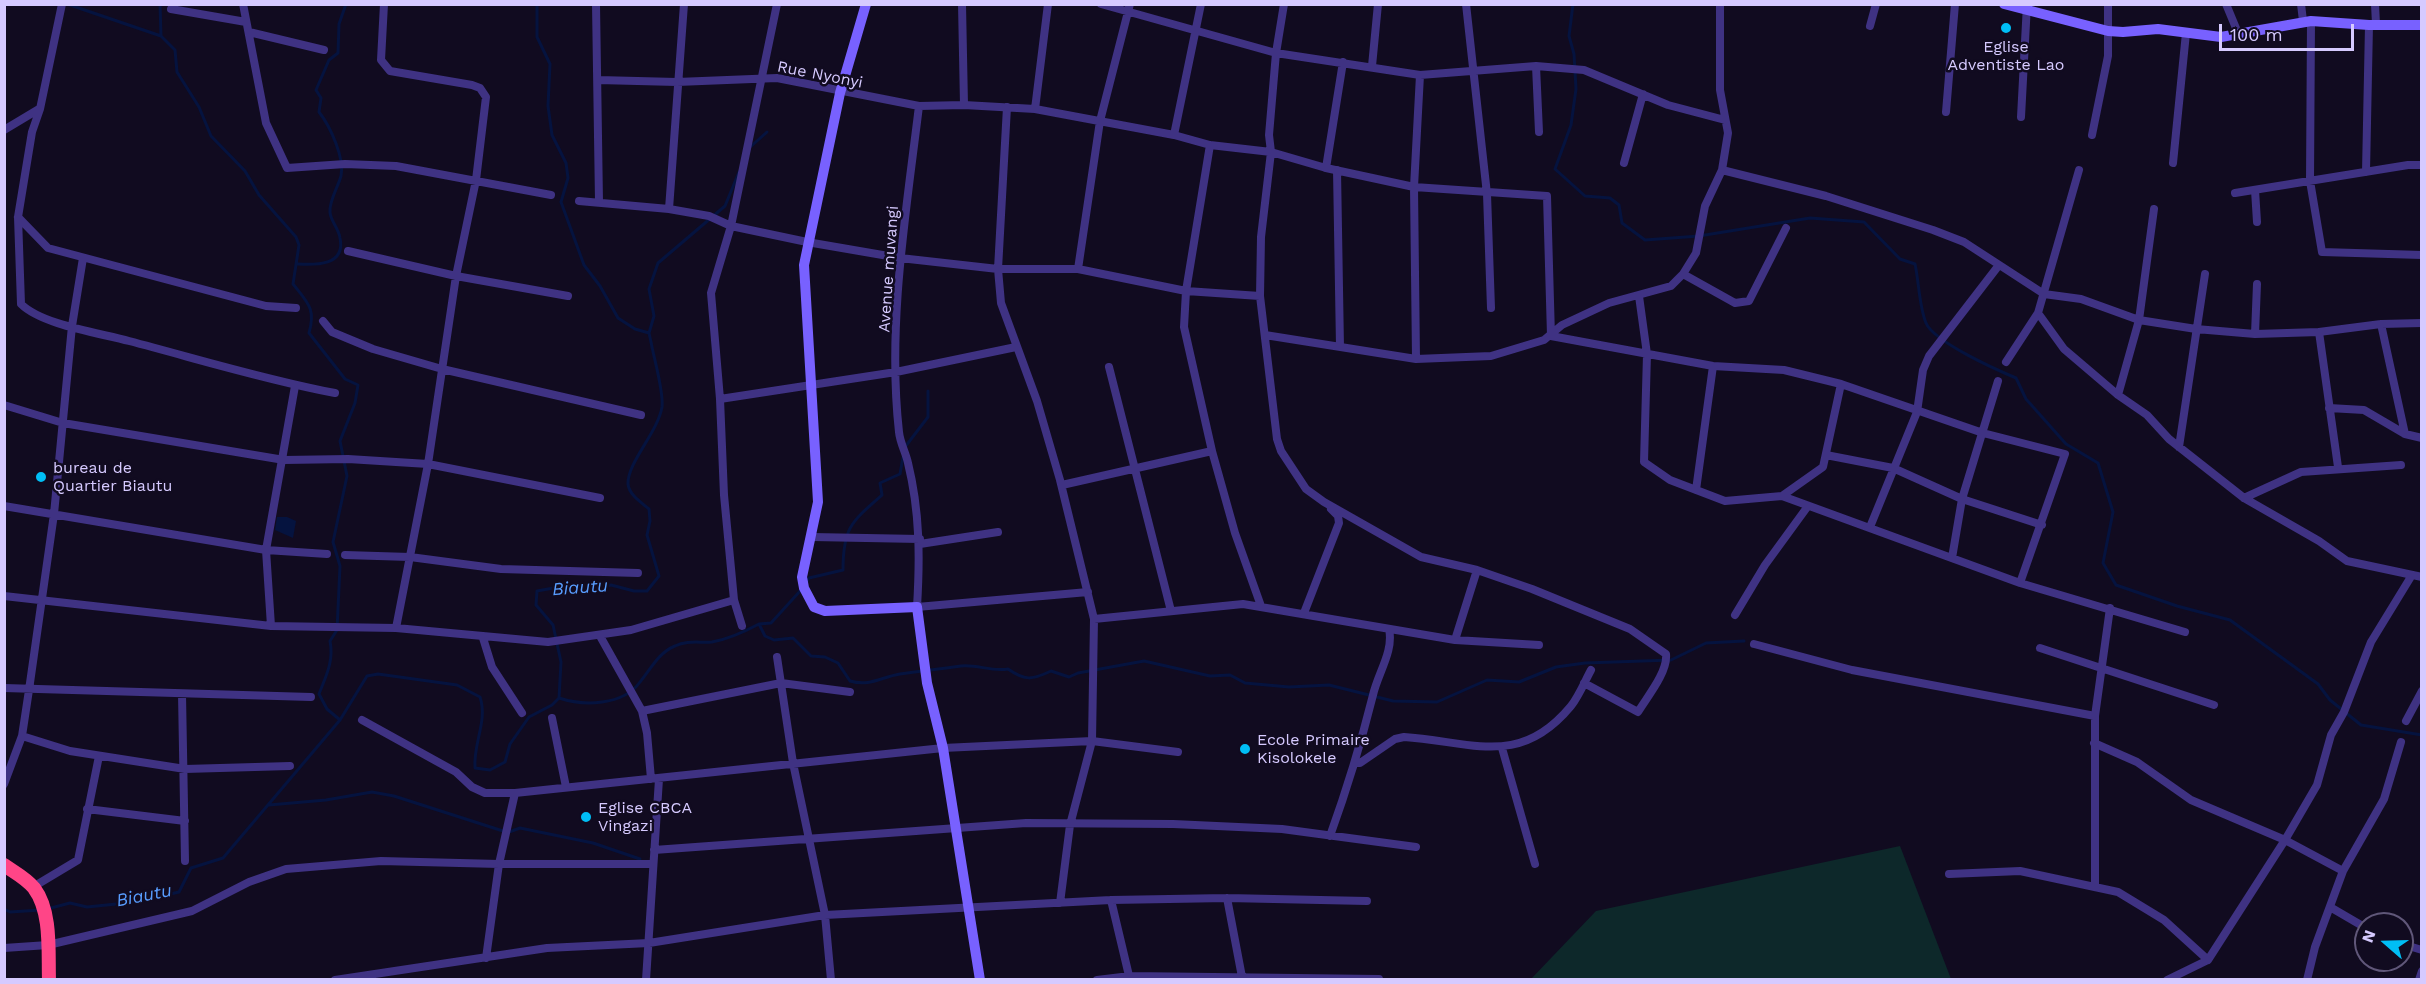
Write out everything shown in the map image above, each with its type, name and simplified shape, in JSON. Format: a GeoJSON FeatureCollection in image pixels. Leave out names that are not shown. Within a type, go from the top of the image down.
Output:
{"type":"FeatureCollection","features":[{"type":"Feature","properties":{"kind":"highway"},"geometry":{"type":"LineString","coordinates":[[4,865],[33,888],[41,904],[48,945],[49,980]]}},
{"type":"Feature","properties":{"kind":"street"},"geometry":{"type":"LineString","coordinates":[[62,4],[40,109],[32,132],[18,217],[21,304],[30,313],[72,326],[295,386],[335,393]]}},
{"type":"Feature","properties":{"kind":"street"},"geometry":{"type":"LineString","coordinates":[[243,4],[266,123],[283,165],[287,168],[341,164],[396,166],[551,195]]}},
{"type":"Feature","properties":{"kind":"street"},"geometry":{"type":"LineString","coordinates":[[384,4],[381,60],[384,66],[390,71],[472,85],[484,92],[486,97],[476,180],[456,276],[428,464],[396,628]]}},
{"type":"Feature","properties":{"kind":"street"},"geometry":{"type":"LineString","coordinates":[[596,4],[599,202]]}},
{"type":"Feature","properties":{"kind":"street"},"geometry":{"type":"LineString","coordinates":[[669,209],[684,4]]}},
{"type":"Feature","properties":{"kind":"street"},"geometry":{"type":"LineString","coordinates":[[742,626],[734,600],[724,495],[720,399],[711,293],[731,226],[777,4]]}},
{"type":"Feature","properties":{"kind":"street"},"geometry":{"type":"LineString","coordinates":[[866,4],[840,93],[807,242],[804,266],[819,502],[802,577],[804,588],[814,607],[825,611],[917,607],[1088,592]]}},
{"type":"Feature","properties":{"kind":"street"},"geometry":{"type":"LineString","coordinates":[[962,4],[964,105]]}},
{"type":"Feature","properties":{"kind":"street"},"geometry":{"type":"LineString","coordinates":[[1035,109],[1048,4]]}},
{"type":"Feature","properties":{"kind":"street"},"geometry":{"type":"LineString","coordinates":[[1101,4],[1129,8],[1276,53],[1420,75],[1536,66],[1584,70],[1668,105],[1725,120]]}},
{"type":"Feature","properties":{"kind":"street"},"geometry":{"type":"LineString","coordinates":[[1174,135],[1201,4]]}},
{"type":"Feature","properties":{"kind":"street"},"geometry":{"type":"LineString","coordinates":[[1284,4],[1276,53],[1269,135],[1271,152],[1261,237],[1260,296],[1277,439],[1281,451],[1306,489],[1324,502],[1421,557],[1477,570],[1532,589],[1630,629],[1666,654],[1662,671],[1638,712],[1584,683]]}},
{"type":"Feature","properties":{"kind":"street"},"geometry":{"type":"LineString","coordinates":[[1372,66],[1378,4]]}},
{"type":"Feature","properties":{"kind":"street"},"geometry":{"type":"LineString","coordinates":[[1466,4],[1476,72],[1487,194],[1491,308]]}},
{"type":"Feature","properties":{"kind":"street"},"geometry":{"type":"LineString","coordinates":[[1265,335],[1416,359],[1491,356],[1551,336],[1562,325],[1579,315],[1609,303],[1671,286],[1683,274],[1696,253],[1705,206],[1722,170],[1728,133],[1720,90],[1720,4]]}},
{"type":"Feature","properties":{"kind":"street"},"geometry":{"type":"LineString","coordinates":[[1870,26],[1876,4]]}},
{"type":"Feature","properties":{"kind":"street"},"geometry":{"type":"LineString","coordinates":[[1946,112],[1954,4]]}},
{"type":"Feature","properties":{"kind":"street"},"geometry":{"type":"LineString","coordinates":[[2004,4],[2027,7],[2108,31],[2158,30],[2222,37],[2307,21],[2421,25]]}},
{"type":"Feature","properties":{"kind":"street"},"geometry":{"type":"LineString","coordinates":[[2092,135],[2108,56],[2108,4]]}},
{"type":"Feature","properties":{"kind":"street"},"geometry":{"type":"LineString","coordinates":[[2226,4],[2238,33]]}},
{"type":"Feature","properties":{"kind":"street"},"geometry":{"type":"LineString","coordinates":[[2301,4],[2307,21],[2310,181],[2322,252],[2421,255]]}},
{"type":"Feature","properties":{"kind":"street"},"geometry":{"type":"LineString","coordinates":[[2366,172],[2372,25],[2375,4]]}},
{"type":"Feature","properties":{"kind":"street"},"geometry":{"type":"LineString","coordinates":[[2021,117],[2027,7]]}},
{"type":"Feature","properties":{"kind":"street"},"geometry":{"type":"LineString","coordinates":[[1078,269],[1100,121],[1129,8]]}},
{"type":"Feature","properties":{"kind":"street"},"geometry":{"type":"LineString","coordinates":[[171,9],[246,22]]}},
{"type":"Feature","properties":{"kind":"street"},"geometry":{"type":"LineString","coordinates":[[249,32],[324,50]]}},
{"type":"Feature","properties":{"kind":"street"},"geometry":{"type":"LineString","coordinates":[[2173,163],[2186,33]]}},
{"type":"Feature","properties":{"kind":"street"},"geometry":{"type":"LineString","coordinates":[[1326,168],[1343,63]]}},
{"type":"Feature","properties":{"kind":"street"},"geometry":{"type":"LineString","coordinates":[[1536,66],[1539,132]]}},
{"type":"Feature","properties":{"kind":"street"},"geometry":{"type":"LineString","coordinates":[[1416,359],[1414,187],[1420,75]]}},
{"type":"Feature","properties":{"kind":"street","name":"Rue Nyonyi"},"geometry":{"type":"LineString","coordinates":[[598,81],[677,82],[777,78],[840,93],[920,106],[964,105],[1035,109],[1174,135],[1210,145],[1271,152],[1326,168],[1414,187],[1487,194],[1547,196],[1551,336]]}},
{"type":"Feature","properties":{"kind":"street"},"geometry":{"type":"LineString","coordinates":[[1624,163],[1643,94]]}},
{"type":"Feature","properties":{"kind":"street","name":"Avenue muvangi"},"geometry":{"type":"LineString","coordinates":[[917,607],[920,542],[908,462],[899,435],[896,372],[900,258],[920,106]]}},
{"type":"Feature","properties":{"kind":"street"},"geometry":{"type":"LineString","coordinates":[[1007,107],[998,269],[1000,303],[1037,401],[1062,485],[1094,620],[1092,741],[1071,825],[1060,903]]}},
{"type":"Feature","properties":{"kind":"street"},"geometry":{"type":"LineString","coordinates":[[4,130],[40,109]]}},
{"type":"Feature","properties":{"kind":"street"},"geometry":{"type":"LineString","coordinates":[[1210,145],[1186,291],[1184,327],[1212,451],[1235,533],[1261,606]]}},
{"type":"Feature","properties":{"kind":"street"},"geometry":{"type":"LineString","coordinates":[[2235,193],[2408,165],[2421,165]]}},
{"type":"Feature","properties":{"kind":"street"},"geometry":{"type":"LineString","coordinates":[[1337,170],[1340,346]]}},
{"type":"Feature","properties":{"kind":"street"},"geometry":{"type":"LineString","coordinates":[[1722,170],[1826,196],[1933,230],[1964,242],[2044,294],[2081,299],[2139,320],[2196,329],[2255,334],[2319,332],[2381,324],[2421,323]]}},
{"type":"Feature","properties":{"kind":"street"},"geometry":{"type":"LineString","coordinates":[[2006,362],[2038,314],[2079,170]]}},
{"type":"Feature","properties":{"kind":"street"},"geometry":{"type":"LineString","coordinates":[[2255,190],[2257,222]]}},
{"type":"Feature","properties":{"kind":"street"},"geometry":{"type":"LineString","coordinates":[[579,201],[669,209],[712,217],[731,226],[900,258],[998,269],[1078,269],[1186,291],[1260,296]]}},
{"type":"Feature","properties":{"kind":"street"},"geometry":{"type":"LineString","coordinates":[[2118,395],[2139,320],[2154,209]]}},
{"type":"Feature","properties":{"kind":"street"},"geometry":{"type":"LineString","coordinates":[[18,217],[48,248],[266,306],[296,308]]}},
{"type":"Feature","properties":{"kind":"street"},"geometry":{"type":"LineString","coordinates":[[1683,274],[1735,303],[1749,301],[1786,228]]}},
{"type":"Feature","properties":{"kind":"street"},"geometry":{"type":"LineString","coordinates":[[348,251],[456,276],[568,296]]}},
{"type":"Feature","properties":{"kind":"street"},"geometry":{"type":"LineString","coordinates":[[4,784],[22,736],[29,690],[54,514],[72,326],[83,258]]}},
{"type":"Feature","properties":{"kind":"street"},"geometry":{"type":"LineString","coordinates":[[1870,527],[1917,412],[1923,370],[1929,356],[1999,265]]}},
{"type":"Feature","properties":{"kind":"street"},"geometry":{"type":"LineString","coordinates":[[2179,447],[2205,274]]}},
{"type":"Feature","properties":{"kind":"street"},"geometry":{"type":"LineString","coordinates":[[2255,334],[2257,284]]}},
{"type":"Feature","properties":{"kind":"street"},"geometry":{"type":"LineString","coordinates":[[1639,296],[1647,354],[1644,462],[1670,480],[1725,501],[1782,496],[2020,583],[2185,632]]}},
{"type":"Feature","properties":{"kind":"street"},"geometry":{"type":"LineString","coordinates":[[2038,314],[2064,349],[2118,395],[2147,415],[2179,447],[2244,498],[2319,541],[2347,561],[2421,577]]}},
{"type":"Feature","properties":{"kind":"street"},"geometry":{"type":"LineString","coordinates":[[323,321],[332,332],[373,349],[442,369],[640,415]]}},
{"type":"Feature","properties":{"kind":"street"},"geometry":{"type":"LineString","coordinates":[[2381,324],[2405,434]]}},
{"type":"Feature","properties":{"kind":"street"},"geometry":{"type":"LineString","coordinates":[[2319,332],[2338,467]]}},
{"type":"Feature","properties":{"kind":"street"},"geometry":{"type":"LineString","coordinates":[[1551,336],[1713,366],[1784,370],[1841,384],[1983,433],[2065,454],[2020,583]]}},
{"type":"Feature","properties":{"kind":"street"},"geometry":{"type":"LineString","coordinates":[[720,399],[896,372],[1016,347]]}},
{"type":"Feature","properties":{"kind":"street"},"geometry":{"type":"LineString","coordinates":[[1696,490],[1713,366]]}},
{"type":"Feature","properties":{"kind":"street"},"geometry":{"type":"LineString","coordinates":[[1109,367],[1171,611]]}},
{"type":"Feature","properties":{"kind":"street"},"geometry":{"type":"LineString","coordinates":[[1952,558],[1962,499],[1998,381]]}},
{"type":"Feature","properties":{"kind":"street"},"geometry":{"type":"LineString","coordinates":[[1782,496],[1823,467],[1841,384]]}},
{"type":"Feature","properties":{"kind":"street"},"geometry":{"type":"LineString","coordinates":[[271,626],[266,550],[284,460],[295,386]]}},
{"type":"Feature","properties":{"kind":"street"},"geometry":{"type":"LineString","coordinates":[[4,405],[63,423],[284,460],[344,459],[428,464],[600,498]]}},
{"type":"Feature","properties":{"kind":"street"},"geometry":{"type":"LineString","coordinates":[[2330,408],[2364,410],[2405,434],[2421,438]]}},
{"type":"Feature","properties":{"kind":"street"},"geometry":{"type":"LineString","coordinates":[[1062,485],[1212,451]]}},
{"type":"Feature","properties":{"kind":"street"},"geometry":{"type":"LineString","coordinates":[[1826,455],[1893,468],[1962,499],[2042,525]]}},
{"type":"Feature","properties":{"kind":"street"},"geometry":{"type":"LineString","coordinates":[[2244,498],[2301,472],[2338,467],[2401,465]]}},
{"type":"Feature","properties":{"kind":"street"},"geometry":{"type":"LineString","coordinates":[[1304,613],[1339,523],[1338,516],[1324,502]]}},
{"type":"Feature","properties":{"kind":"street"},"geometry":{"type":"LineString","coordinates":[[4,506],[266,550],[327,554]]}},
{"type":"Feature","properties":{"kind":"street"},"geometry":{"type":"LineString","coordinates":[[1735,615],[1765,565],[1808,506]]}},
{"type":"Feature","properties":{"kind":"street"},"geometry":{"type":"LineString","coordinates":[[812,537],[920,542],[999,532]]}},
{"type":"Feature","properties":{"kind":"street"},"geometry":{"type":"LineString","coordinates":[[345,555],[410,557],[501,569],[638,573]]}},
{"type":"Feature","properties":{"kind":"street"},"geometry":{"type":"LineString","coordinates":[[1455,640],[1477,570]]}},
{"type":"Feature","properties":{"kind":"street"},"geometry":{"type":"LineString","coordinates":[[2167,980],[2208,960],[2286,840],[2317,784],[2331,735],[2344,712],[2371,642],[2412,575]]}},
{"type":"Feature","properties":{"kind":"street"},"geometry":{"type":"LineString","coordinates":[[4,596],[271,626],[396,628],[483,638],[548,642],[600,636],[734,600]]}},
{"type":"Feature","properties":{"kind":"street"},"geometry":{"type":"LineString","coordinates":[[1094,620],[1243,604],[1455,640],[1539,645]]}},
{"type":"Feature","properties":{"kind":"street"},"geometry":{"type":"LineString","coordinates":[[917,607],[926,672],[957,827],[980,980]]}},
{"type":"Feature","properties":{"kind":"street"},"geometry":{"type":"LineString","coordinates":[[2095,886],[2095,716],[2100,666],[2110,608]]}},
{"type":"Feature","properties":{"kind":"street"},"geometry":{"type":"LineString","coordinates":[[1330,836],[1356,763],[1372,696],[1391,640],[1389,629]]}},
{"type":"Feature","properties":{"kind":"street"},"geometry":{"type":"LineString","coordinates":[[600,636],[642,711],[655,779],[654,850],[646,980]]}},
{"type":"Feature","properties":{"kind":"street"},"geometry":{"type":"LineString","coordinates":[[483,638],[492,667],[522,713]]}},
{"type":"Feature","properties":{"kind":"street"},"geometry":{"type":"LineString","coordinates":[[1754,644],[1852,670],[2095,716]]}},
{"type":"Feature","properties":{"kind":"street"},"geometry":{"type":"LineString","coordinates":[[2040,648],[2214,705]]}},
{"type":"Feature","properties":{"kind":"street"},"geometry":{"type":"LineString","coordinates":[[777,657],[793,763],[825,915],[831,980]]}},
{"type":"Feature","properties":{"kind":"street"},"geometry":{"type":"LineString","coordinates":[[1356,763],[1360,763],[1395,739],[1404,737],[1502,748],[1516,746],[1550,726],[1571,705],[1591,670]]}},
{"type":"Feature","properties":{"kind":"street"},"geometry":{"type":"LineString","coordinates":[[642,711],[781,683],[850,692]]}},
{"type":"Feature","properties":{"kind":"street"},"geometry":{"type":"LineString","coordinates":[[4,688],[311,697]]}},
{"type":"Feature","properties":{"kind":"street"},"geometry":{"type":"LineString","coordinates":[[2406,721],[2421,691]]}},
{"type":"Feature","properties":{"kind":"street"},"geometry":{"type":"LineString","coordinates":[[182,694],[185,861]]}},
{"type":"Feature","properties":{"kind":"street"},"geometry":{"type":"LineString","coordinates":[[552,718],[566,787]]}},
{"type":"Feature","properties":{"kind":"street"},"geometry":{"type":"LineString","coordinates":[[362,720],[456,772],[472,787],[485,793],[515,793],[943,748],[1092,741],[1178,752]]}},
{"type":"Feature","properties":{"kind":"street"},"geometry":{"type":"LineString","coordinates":[[22,736],[70,751],[185,770],[290,766]]}},
{"type":"Feature","properties":{"kind":"street"},"geometry":{"type":"LineString","coordinates":[[2307,980],[2315,947],[2343,870],[2384,799],[2401,742]]}},
{"type":"Feature","properties":{"kind":"street"},"geometry":{"type":"LineString","coordinates":[[2094,743],[2137,762],[2191,800],[2286,840],[2343,870]]}},
{"type":"Feature","properties":{"kind":"street"},"geometry":{"type":"LineString","coordinates":[[1502,748],[1535,864]]}},
{"type":"Feature","properties":{"kind":"street"},"geometry":{"type":"LineString","coordinates":[[33,888],[78,860],[99,756]]}},
{"type":"Feature","properties":{"kind":"street"},"geometry":{"type":"LineString","coordinates":[[486,958],[499,864],[515,793]]}},
{"type":"Feature","properties":{"kind":"street"},"geometry":{"type":"LineString","coordinates":[[87,809],[185,821]]}},
{"type":"Feature","properties":{"kind":"street"},"geometry":{"type":"LineString","coordinates":[[654,850],[1026,823],[1173,824],[1282,829],[1416,847]]}},
{"type":"Feature","properties":{"kind":"street"},"geometry":{"type":"LineString","coordinates":[[4,948],[48,945],[192,911],[249,882],[286,869],[381,861],[652,864]]}},
{"type":"Feature","properties":{"kind":"street"},"geometry":{"type":"LineString","coordinates":[[1949,874],[2020,871],[2118,892],[2164,920],[2208,960]]}},
{"type":"Feature","properties":{"kind":"street"},"geometry":{"type":"LineString","coordinates":[[335,980],[547,948],[649,943],[825,915],[1111,900],[1227,898],[1367,901]]}},
{"type":"Feature","properties":{"kind":"street"},"geometry":{"type":"LineString","coordinates":[[1227,898],[1242,977]]}},
{"type":"Feature","properties":{"kind":"street"},"geometry":{"type":"LineString","coordinates":[[1111,900],[1130,978]]}},
{"type":"Feature","properties":{"kind":"street"},"geometry":{"type":"LineString","coordinates":[[2330,907],[2354,921]]}},
{"type":"Feature","properties":{"kind":"street"},"geometry":{"type":"LineString","coordinates":[[2419,980],[2421,971]]}},
{"type":"Feature","properties":{"kind":"street"},"geometry":{"type":"LineString","coordinates":[[1097,980],[1242,977],[1379,979]]}},
{"type":"Feature","properties":{"kind":"green space"},"geometry":{"type":"Polygon","coordinates":[[[1900,846],[1951,979],[1531,979],[1596,911],[1900,846]]]}},
{"type":"Feature","properties":{"kind":"water"},"geometry":{"type":"Polygon","coordinates":[[[277,517],[287,517],[296,521],[293,538],[275,530],[277,517]]]}},
{"type":"Feature","properties":{"kind":"waterway"},"geometry":{"type":"LineString","coordinates":[[67,4],[161,36]]}},
{"type":"Feature","properties":{"kind":"waterway"},"geometry":{"type":"LineString","coordinates":[[160,4],[161,36],[175,50],[177,72],[199,107],[211,136],[245,171],[259,195],[296,237],[299,245],[293,284],[303,296],[311,312],[309,333],[345,379],[358,385],[355,403],[340,441],[347,476],[333,542],[340,566],[337,630],[330,641],[330,662],[319,694],[327,709],[340,720]]}},
{"type":"Feature","properties":{"kind":"waterway"},"geometry":{"type":"LineString","coordinates":[[298,264],[328,262],[334,259],[341,247],[330,212],[332,199],[341,176],[341,160],[328,125],[319,112],[321,98],[316,90],[329,60],[338,53],[339,24],[346,4]]}},
{"type":"Feature","properties":{"kind":"waterway","name":"Biautu"},"geometry":{"type":"LineString","coordinates":[[47,909],[70,903],[87,907],[136,902],[179,892],[191,868],[223,858],[340,720],[367,676],[378,674],[457,685],[480,697],[482,715],[475,768],[490,770],[505,762],[510,744],[529,717],[552,705],[559,698],[561,662],[553,625],[536,605],[537,591],[559,587],[598,588],[611,585],[634,591],[647,591],[659,576],[647,535],[650,521],[649,509],[633,495],[628,484],[632,467],[659,417],[662,393],[649,333],[635,329],[618,318],[600,286],[584,265],[561,202],[568,178],[566,163],[552,135],[548,106],[550,64],[537,37],[537,4]]}},
{"type":"Feature","properties":{"kind":"waterway"},"geometry":{"type":"LineString","coordinates":[[1573,4],[1569,36],[1574,54],[1576,89],[1571,125],[1555,169],[1585,196],[1610,198],[1619,205],[1622,223],[1645,240],[1699,236],[1810,218],[1864,222],[1900,259],[1915,264],[1922,309],[1926,323],[1931,330],[1967,355],[2016,378],[2026,399],[2066,444],[2098,463],[2113,512],[2103,563],[2116,585],[2177,606],[2230,620],[2318,684],[2330,700],[2361,725],[2422,735]]}},
{"type":"Feature","properties":{"kind":"waterway"},"geometry":{"type":"LineString","coordinates":[[748,149],[767,132]]}},
{"type":"Feature","properties":{"kind":"waterway"},"geometry":{"type":"LineString","coordinates":[[649,333],[654,316],[649,289],[658,263],[725,206],[739,172]]}},
{"type":"Feature","properties":{"kind":"waterway"},"geometry":{"type":"LineString","coordinates":[[905,447],[928,417],[928,391]]}},
{"type":"Feature","properties":{"kind":"waterway"},"geometry":{"type":"LineString","coordinates":[[806,583],[809,578],[843,570],[845,544],[851,527],[863,512],[882,495],[880,483],[900,474],[903,457]]}},
{"type":"Feature","properties":{"kind":"waterway"},"geometry":{"type":"LineString","coordinates":[[759,624],[771,623],[801,590]]}},
{"type":"Feature","properties":{"kind":"waterway"},"geometry":{"type":"LineString","coordinates":[[559,698],[591,703],[624,696],[633,690],[659,657],[669,649],[684,643],[724,639],[759,624],[765,636],[774,640],[793,638],[811,656],[825,657],[838,663],[850,681],[857,683],[900,674],[967,666],[996,670],[1008,669],[1019,676],[1029,678],[1051,671],[1069,677],[1078,673],[1144,661],[1210,676],[1230,675],[1245,683],[1289,687],[1329,685],[1393,701],[1437,702],[1487,680],[1519,682],[1556,667],[1585,663],[1671,660],[1706,643],[1744,641]]}},
{"type":"Feature","properties":{"kind":"waterway"},"geometry":{"type":"LineString","coordinates":[[269,805],[326,800],[372,792],[394,796],[503,831]]}},
{"type":"Feature","properties":{"kind":"waterway"},"geometry":{"type":"LineString","coordinates":[[509,832],[520,828],[593,843],[640,859]]}},
{"type":"Feature","properties":{"kind":"waterway","name":"Biautu"},"geometry":{"type":"LineString","coordinates":[[4,909],[10,912],[41,910]]}},
{"type":"Feature","properties":{"kind":"place","name":"Eglise Adventiste Lao"},"geometry":{"type":"Point","coordinates":[2006,28]}},
{"type":"Feature","properties":{"kind":"place","name":"bureau de Quartier Biautu"},"geometry":{"type":"Point","coordinates":[41,477]}},
{"type":"Feature","properties":{"kind":"place","name":"Ecole Primaire Kisolokele"},"geometry":{"type":"Point","coordinates":[1245,749]}},
{"type":"Feature","properties":{"kind":"place","name":"Eglise CBCA Vingazi"},"geometry":{"type":"Point","coordinates":[586,817]}}]}
